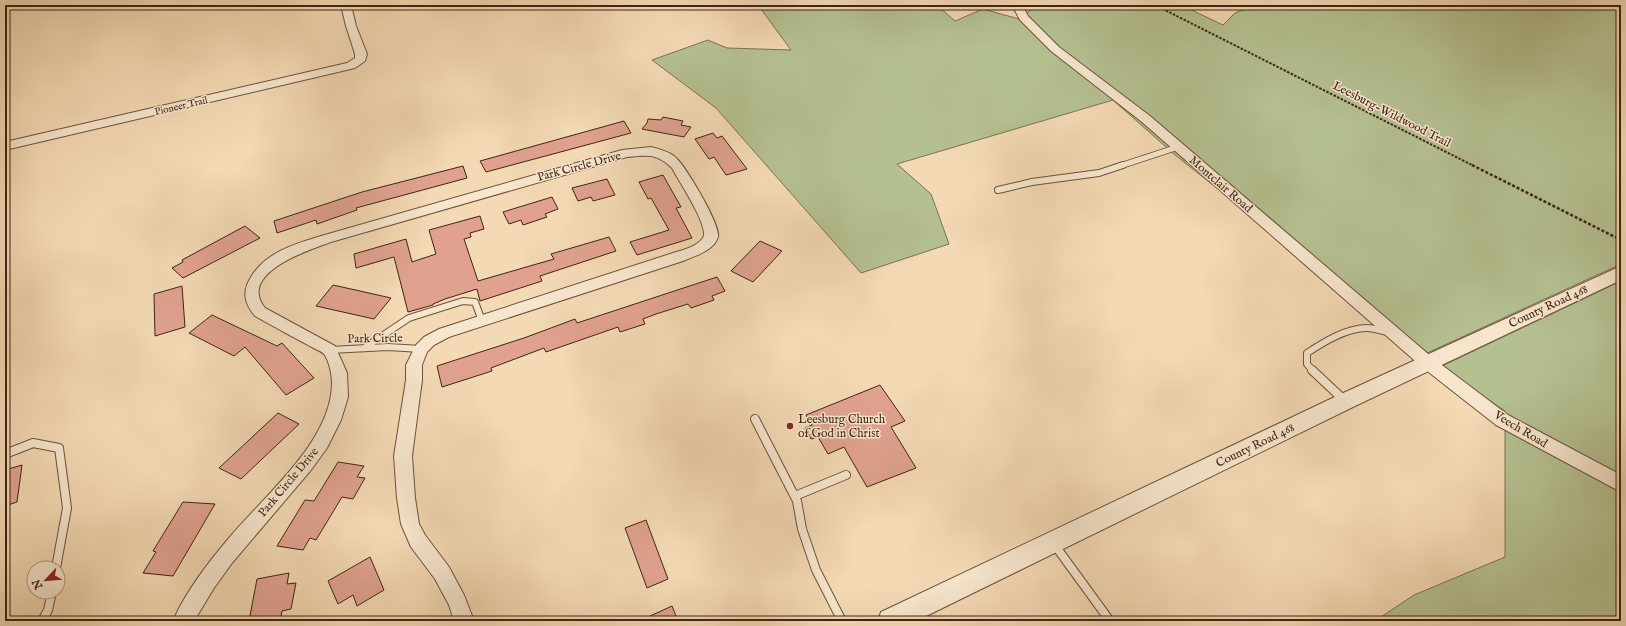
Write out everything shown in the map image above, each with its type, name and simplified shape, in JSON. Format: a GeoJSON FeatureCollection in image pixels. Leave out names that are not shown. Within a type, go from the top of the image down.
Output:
{"type":"FeatureCollection","features":[{"type":"Feature","properties":{"kind":"street","name":"Pioneer Trail"},"geometry":{"type":"LineString","coordinates":[[5,146],[356,64],[361,59],[361,54],[351,26],[346,5]]}},
{"type":"Feature","properties":{"kind":"street","name":"Montclair Road"},"geometry":{"type":"LineString","coordinates":[[1017,5],[1024,18],[1055,49],[1146,119],[1428,363]]}},
{"type":"Feature","properties":{"kind":"street","name":"Park Circle Drive"},"geometry":{"type":"LineString","coordinates":[[183,621],[208,578],[256,520],[310,459],[325,435],[335,413],[340,393],[340,377],[335,359],[330,350],[260,312],[254,305],[252,297],[253,287],[258,275],[266,266],[298,249],[326,239],[626,153],[651,151],[670,159],[677,166],[707,218],[711,230],[710,237],[706,243],[697,250],[444,333],[429,341],[421,349]]}},
{"type":"Feature","properties":{"kind":"street","name":"County Road 468"},"geometry":{"type":"LineString","coordinates":[[890,621],[1345,402],[1621,272]]}},
{"type":"Feature","properties":{"kind":"street"},"geometry":{"type":"LineString","coordinates":[[421,349],[414,365],[414,380],[403,456],[406,498],[410,524],[418,540],[442,573],[457,602],[464,621]]}},
{"type":"Feature","properties":{"kind":"street","name":"Veech Road"},"geometry":{"type":"LineString","coordinates":[[1428,363],[1502,420],[1621,484]]}},
{"type":"Feature","properties":{"kind":"lane"},"geometry":{"type":"LineString","coordinates":[[998,190],[1032,182],[1100,173],[1178,147]]}},
{"type":"Feature","properties":{"kind":"lane"},"geometry":{"type":"LineString","coordinates":[[364,348],[409,318],[453,304],[470,301],[475,302],[482,321]]}},
{"type":"Feature","properties":{"kind":"lane"},"geometry":{"type":"LineString","coordinates":[[1345,402],[1315,374],[1308,364],[1307,353],[1316,347],[1354,330],[1368,328],[1394,333]]}},
{"type":"Feature","properties":{"kind":"lane","name":"Park Circle"},"geometry":{"type":"LineString","coordinates":[[330,350],[388,347],[421,349]]}},
{"type":"Feature","properties":{"kind":"lane"},"geometry":{"type":"LineString","coordinates":[[755,419],[795,496],[802,529],[816,570],[842,621]]}},
{"type":"Feature","properties":{"kind":"lane"},"geometry":{"type":"LineString","coordinates":[[5,454],[33,443],[59,448],[67,508],[57,560]]}},
{"type":"Feature","properties":{"kind":"lane"},"geometry":{"type":"LineString","coordinates":[[795,496],[846,474]]}},
{"type":"Feature","properties":{"kind":"lane"},"geometry":{"type":"LineString","coordinates":[[1053,542],[1110,621]]}},
{"type":"Feature","properties":{"kind":"lane"},"geometry":{"type":"LineString","coordinates":[[42,621],[48,610],[50,600]]}},
{"type":"Feature","properties":{"kind":"path","name":"Leesburg-Wildwood Trail"},"geometry":{"type":"LineString","coordinates":[[1155,5],[1621,240]]}},
{"type":"Feature","properties":{"kind":"green space"},"geometry":{"type":"Polygon","coordinates":[[[758,5],[937,5],[955,21],[983,9],[1019,19],[1037,5],[1181,5],[1223,25],[1235,13],[1257,5],[1621,5],[1621,264],[1425,354],[1174,154],[1113,100],[897,164],[931,194],[949,244],[861,273],[716,108],[652,60],[708,40],[727,48],[791,50],[758,5]]]}},
{"type":"Feature","properties":{"kind":"green space"},"geometry":{"type":"Polygon","coordinates":[[[1621,281],[1621,621],[1375,621],[1414,595],[1505,557],[1505,411],[1440,367],[1621,281]]]}},
{"type":"Feature","properties":{"kind":"building"},"geometry":{"type":"Polygon","coordinates":[[[663,117],[683,121],[681,125],[691,127],[684,137],[642,129],[647,123],[648,119],[661,120],[663,117]]]}},
{"type":"Feature","properties":{"kind":"building"},"geometry":{"type":"Polygon","coordinates":[[[624,121],[631,133],[486,172],[480,161],[624,121]]]}},
{"type":"Feature","properties":{"kind":"building"},"geometry":{"type":"Polygon","coordinates":[[[713,133],[717,138],[722,136],[747,169],[726,175],[714,157],[709,159],[695,139],[713,133]]]}},
{"type":"Feature","properties":{"kind":"building"},"geometry":{"type":"Polygon","coordinates":[[[463,166],[467,178],[356,208],[357,210],[317,224],[316,220],[277,233],[274,221],[362,192],[463,166]]]}},
{"type":"Feature","properties":{"kind":"building"},"geometry":{"type":"Polygon","coordinates":[[[663,175],[681,207],[676,208],[692,238],[637,255],[630,242],[669,230],[651,198],[648,199],[639,182],[663,175]]]}},
{"type":"Feature","properties":{"kind":"building"},"geometry":{"type":"Polygon","coordinates":[[[607,179],[615,195],[593,201],[591,197],[578,201],[572,188],[607,179]]]}},
{"type":"Feature","properties":{"kind":"building"},"geometry":{"type":"Polygon","coordinates":[[[552,197],[558,209],[545,214],[547,217],[523,225],[521,220],[509,224],[503,212],[552,197]]]}},
{"type":"Feature","properties":{"kind":"building"},"geometry":{"type":"Polygon","coordinates":[[[480,216],[484,229],[470,233],[471,237],[464,239],[478,281],[554,259],[551,254],[609,237],[616,251],[540,276],[542,281],[480,301],[477,289],[445,299],[433,305],[408,312],[394,257],[356,268],[354,254],[406,239],[412,262],[436,254],[429,230],[480,216]]]}},
{"type":"Feature","properties":{"kind":"building"},"geometry":{"type":"Polygon","coordinates":[[[245,226],[260,238],[183,278],[172,268],[183,262],[182,260],[245,226]]]}},
{"type":"Feature","properties":{"kind":"building"},"geometry":{"type":"Polygon","coordinates":[[[760,241],[782,251],[753,282],[731,271],[760,241]]]}},
{"type":"Feature","properties":{"kind":"building"},"geometry":{"type":"Polygon","coordinates":[[[717,277],[725,291],[712,296],[714,300],[691,308],[688,304],[656,314],[643,319],[645,324],[620,332],[618,327],[546,352],[544,348],[491,368],[492,371],[442,387],[437,366],[524,338],[575,319],[577,323],[717,277]]]}},
{"type":"Feature","properties":{"kind":"building"},"geometry":{"type":"Polygon","coordinates":[[[333,285],[391,298],[374,319],[316,306],[333,285]]]}},
{"type":"Feature","properties":{"kind":"building"},"geometry":{"type":"Polygon","coordinates":[[[182,286],[185,327],[155,336],[154,294],[182,286]]]}},
{"type":"Feature","properties":{"kind":"building"},"geometry":{"type":"Polygon","coordinates":[[[212,315],[277,346],[282,343],[314,378],[286,395],[245,347],[234,356],[189,333],[212,315]]]}},
{"type":"Feature","properties":{"kind":"building"},"geometry":{"type":"Polygon","coordinates":[[[880,385],[905,421],[891,427],[916,468],[867,487],[844,447],[828,454],[818,437],[811,439],[805,428],[812,425],[806,415],[880,385]]]}},
{"type":"Feature","properties":{"kind":"building"},"geometry":{"type":"Polygon","coordinates":[[[278,413],[299,424],[241,479],[219,468],[278,413]]]}},
{"type":"Feature","properties":{"kind":"building"},"geometry":{"type":"Polygon","coordinates":[[[338,462],[364,466],[357,477],[365,478],[353,499],[342,497],[316,540],[310,538],[303,550],[277,546],[305,500],[314,501],[338,462]]]}},
{"type":"Feature","properties":{"kind":"building"},"geometry":{"type":"Polygon","coordinates":[[[22,465],[17,502],[5,506],[5,470],[22,465]]]}},
{"type":"Feature","properties":{"kind":"building"},"geometry":{"type":"Polygon","coordinates":[[[183,502],[215,504],[173,576],[143,573],[156,552],[153,551],[183,502]]]}},
{"type":"Feature","properties":{"kind":"building"},"geometry":{"type":"Polygon","coordinates":[[[646,520],[668,579],[647,588],[625,528],[646,520]]]}},
{"type":"Feature","properties":{"kind":"building"},"geometry":{"type":"Polygon","coordinates":[[[370,557],[384,590],[357,606],[353,595],[338,604],[328,581],[370,557]]]}},
{"type":"Feature","properties":{"kind":"building"},"geometry":{"type":"Polygon","coordinates":[[[289,573],[287,584],[296,583],[291,609],[282,611],[280,621],[249,621],[257,579],[289,573]]]}},
{"type":"Feature","properties":{"kind":"building"},"geometry":{"type":"Polygon","coordinates":[[[672,606],[678,621],[639,621],[672,606]]]}},
{"type":"Feature","properties":{"kind":"place","name":"Leesburg Church of God in Christ"},"geometry":{"type":"Point","coordinates":[790,426]}}]}
